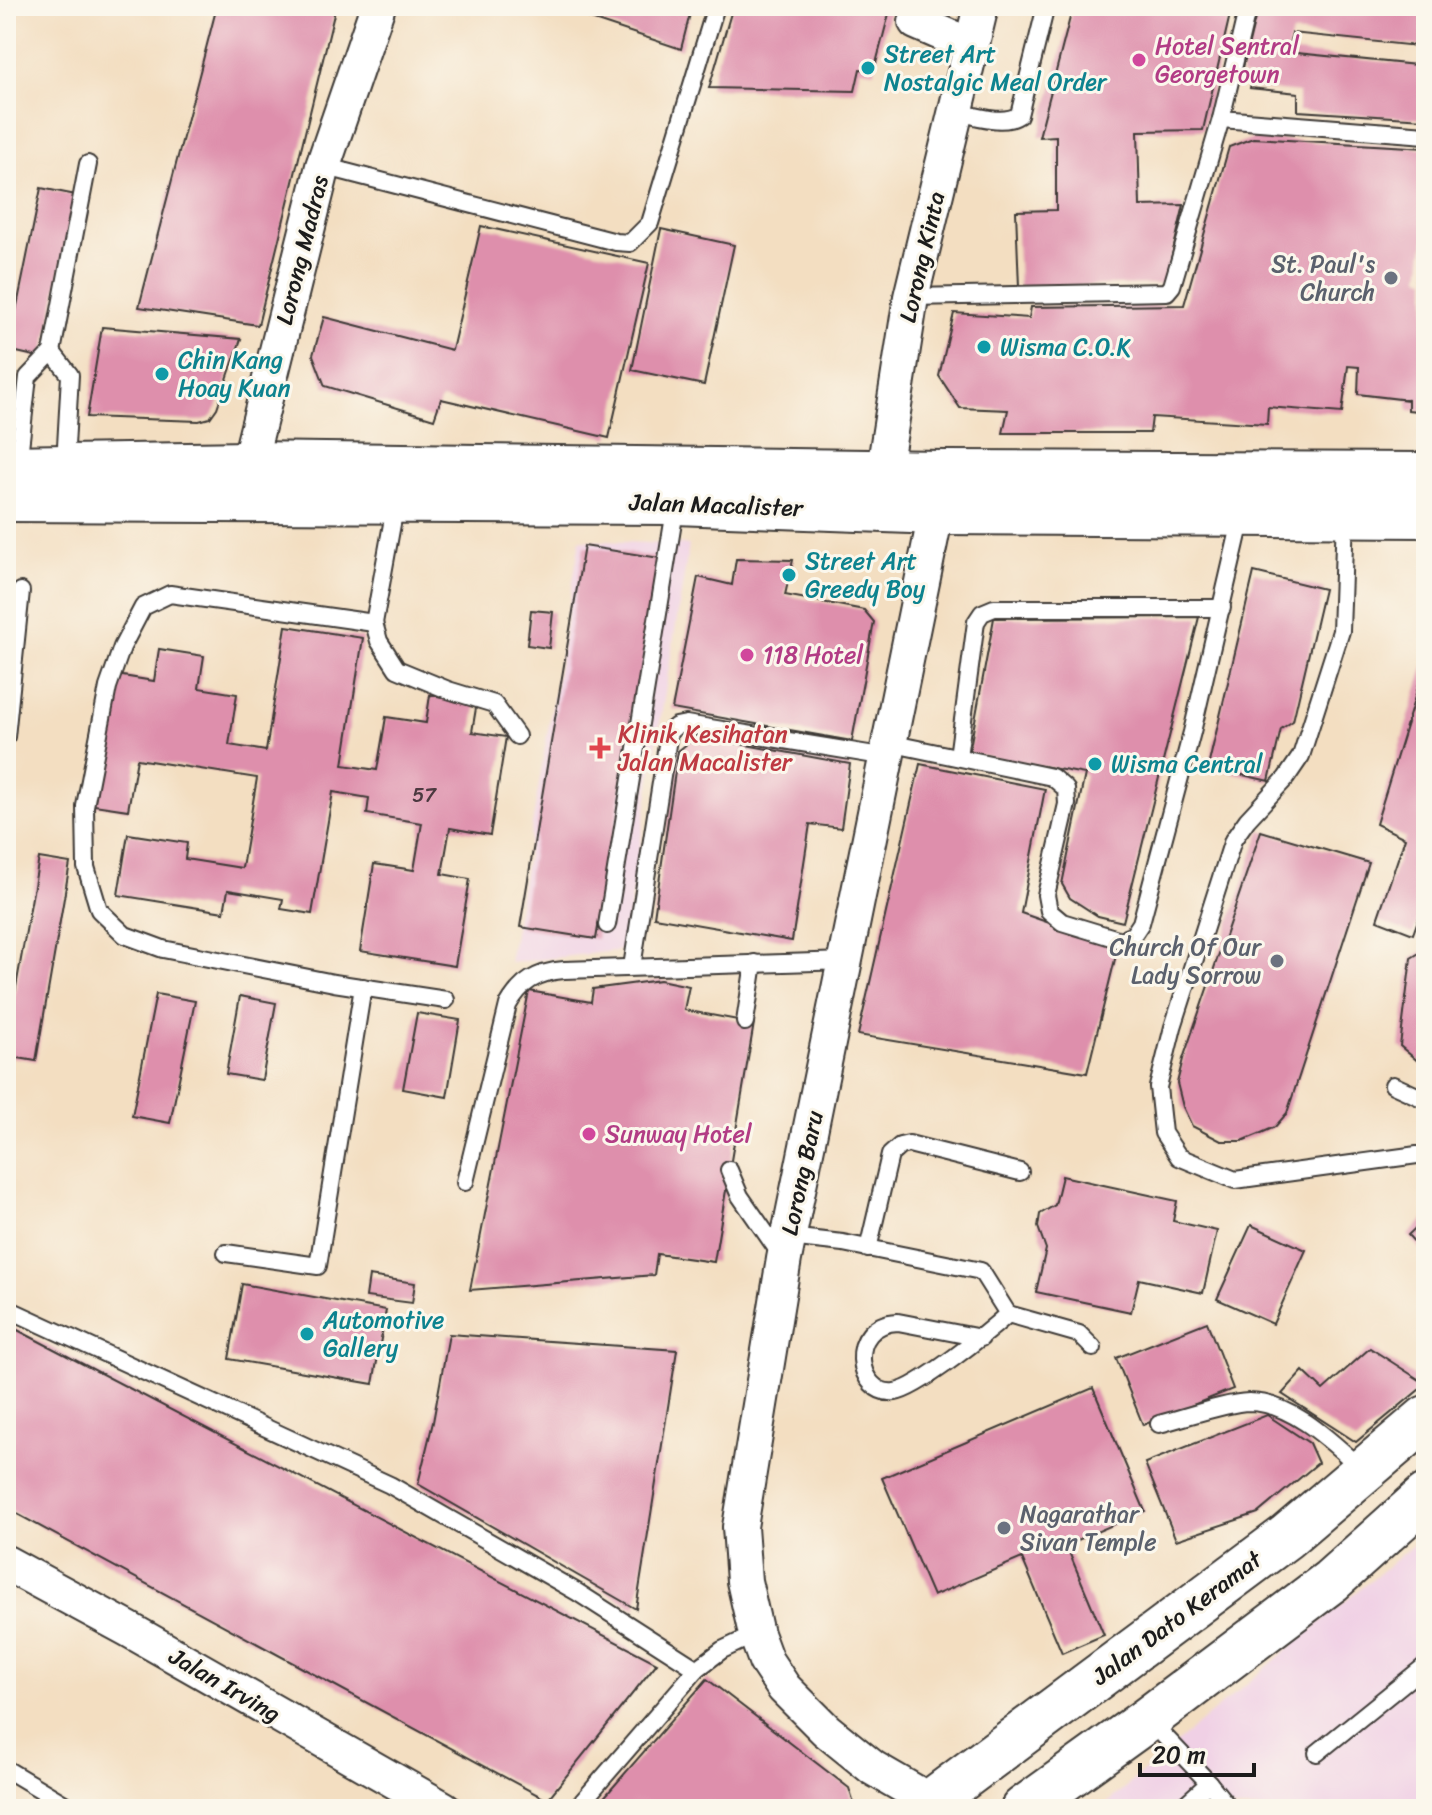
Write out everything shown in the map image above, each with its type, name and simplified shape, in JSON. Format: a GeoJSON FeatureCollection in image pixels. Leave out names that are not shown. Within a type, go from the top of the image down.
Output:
{"type":"FeatureCollection","features":[{"type":"Feature","properties":{"kind":"main road","name":"Jalan Macalister"},"geometry":{"type":"LineString","coordinates":[[10,478],[65,467],[244,482],[397,501],[676,502],[881,490]]}},
{"type":"Feature","properties":{"kind":"main road","name":"Jalan Macalister"},"geometry":{"type":"LineString","coordinates":[[10,478],[941,493],[1345,494],[1426,475]]}},
{"type":"Feature","properties":{"kind":"main road","name":"Jalan Macalister"},"geometry":{"type":"LineString","coordinates":[[1345,494],[1426,515]]}},
{"type":"Feature","properties":{"kind":"main road","name":"Jalan Dato Keramat"},"geometry":{"type":"LineString","coordinates":[[926,1805],[1286,1537],[1426,1418]]}},
{"type":"Feature","properties":{"kind":"main road"},"geometry":{"type":"LineString","coordinates":[[1023,1809],[1331,1581],[1426,1496]]}},
{"type":"Feature","properties":{"kind":"street","name":"Lorong Madras"},"geometry":{"type":"LineString","coordinates":[[244,482],[323,166],[378,6]]}},
{"type":"Feature","properties":{"kind":"street","name":"Lorong Kinta"},"geometry":{"type":"LineString","coordinates":[[881,490],[911,297],[981,6]]}},
{"type":"Feature","properties":{"kind":"street"},"geometry":{"type":"LineString","coordinates":[[916,22],[971,46]]}},
{"type":"Feature","properties":{"kind":"street","name":"Lorong Baru"},"geometry":{"type":"LineString","coordinates":[[926,1805],[873,1768],[784,1688],[766,1661],[756,1634],[744,1581],[740,1527],[787,1248],[941,493]]}},
{"type":"Feature","properties":{"kind":"street","name":"Jalan Irving"},"geometry":{"type":"LineString","coordinates":[[6,1563],[444,1809]]}},
{"type":"Feature","properties":{"kind":"lane"},"geometry":{"type":"LineString","coordinates":[[323,166],[616,242],[630,243],[650,223],[716,6]]}},
{"type":"Feature","properties":{"kind":"lane"},"geometry":{"type":"LineString","coordinates":[[957,112],[1003,121],[1019,115],[1046,6]]}},
{"type":"Feature","properties":{"kind":"lane"},"geometry":{"type":"LineString","coordinates":[[911,297],[1167,292],[1172,286],[1221,119],[1248,6]]}},
{"type":"Feature","properties":{"kind":"lane"},"geometry":{"type":"LineString","coordinates":[[1221,119],[1426,135]]}},
{"type":"Feature","properties":{"kind":"lane"},"geometry":{"type":"LineString","coordinates":[[10,478],[28,377],[52,352],[88,164]]}},
{"type":"Feature","properties":{"kind":"lane"},"geometry":{"type":"LineString","coordinates":[[52,352],[70,375],[65,467]]}},
{"type":"Feature","properties":{"kind":"lane"},"geometry":{"type":"LineString","coordinates":[[632,967],[669,732],[676,726],[686,724],[958,757],[1052,777],[1066,789],[1067,804],[1046,895],[1049,911],[1062,922],[1121,940],[1133,935],[1141,923],[1192,732],[1222,608],[1245,493]]}},
{"type":"Feature","properties":{"kind":"lane"},"geometry":{"type":"LineString","coordinates":[[1345,494],[1341,631],[1301,756],[1233,840],[1173,1027],[1158,1087],[1163,1133],[1179,1157],[1235,1180],[1417,1155]]}},
{"type":"Feature","properties":{"kind":"lane"},"geometry":{"type":"LineString","coordinates":[[397,501],[374,623],[379,641],[397,669],[448,690],[494,704],[517,736]]}},
{"type":"Feature","properties":{"kind":"lane"},"geometry":{"type":"LineString","coordinates":[[607,925],[676,502]]}},
{"type":"Feature","properties":{"kind":"lane"},"geometry":{"type":"LineString","coordinates":[[6,737],[21,591]]}},
{"type":"Feature","properties":{"kind":"lane"},"geometry":{"type":"LineString","coordinates":[[374,623],[170,594],[143,607],[122,647],[108,687],[85,806],[86,867],[99,910],[125,935],[163,949],[446,1000]]}},
{"type":"Feature","properties":{"kind":"lane"},"geometry":{"type":"LineString","coordinates":[[958,757],[976,622],[982,613],[994,608],[1222,608]]}},
{"type":"Feature","properties":{"kind":"lane"},"geometry":{"type":"LineString","coordinates":[[465,1182],[508,1005],[516,991],[531,978],[548,971],[846,961]]}},
{"type":"Feature","properties":{"kind":"lane"},"geometry":{"type":"LineString","coordinates":[[745,1022],[754,963]]}},
{"type":"Feature","properties":{"kind":"lane"},"geometry":{"type":"LineString","coordinates":[[226,1253],[318,1266],[363,987]]}},
{"type":"Feature","properties":{"kind":"lane"},"geometry":{"type":"LineString","coordinates":[[1393,1085],[1426,1100]]}},
{"type":"Feature","properties":{"kind":"lane"},"geometry":{"type":"LineString","coordinates":[[868,1249],[890,1155],[900,1146],[909,1144],[1020,1172]]}},
{"type":"Feature","properties":{"kind":"lane"},"geometry":{"type":"LineString","coordinates":[[729,1170],[740,1196],[787,1248],[868,1249],[981,1271],[1008,1314],[1079,1334],[1093,1348]]}},
{"type":"Feature","properties":{"kind":"lane"},"geometry":{"type":"LineString","coordinates":[[6,1308],[390,1485],[577,1592],[697,1669]]}},
{"type":"Feature","properties":{"kind":"lane"},"geometry":{"type":"LineString","coordinates":[[981,1338],[885,1322],[871,1330],[862,1345],[861,1362],[868,1378],[882,1391],[901,1391],[981,1338],[1008,1314]]}},
{"type":"Feature","properties":{"kind":"lane"},"geometry":{"type":"LineString","coordinates":[[1159,1424],[1245,1402],[1268,1403],[1319,1430],[1364,1471]]}},
{"type":"Feature","properties":{"kind":"lane"},"geometry":{"type":"LineString","coordinates":[[576,1809],[697,1669],[722,1650],[756,1634]]}},
{"type":"Feature","properties":{"kind":"lane"},"geometry":{"type":"LineString","coordinates":[[1317,1753],[1426,1665]]}},
{"type":"Feature","properties":{"kind":"lane"},"geometry":{"type":"LineString","coordinates":[[1148,1719],[1230,1809]]}},
{"type":"Feature","properties":{"kind":"lane"},"geometry":{"type":"LineString","coordinates":[[6,1769],[73,1809]]}},
{"type":"Feature","properties":{"kind":"lane"},"geometry":{"type":"LineString","coordinates":[[1191,1805],[1209,1783]]}},
{"type":"Feature","properties":{"kind":"shaded area","name":"Klinik Kesihatan Jalan Macalister"},"geometry":{"type":"Polygon","coordinates":[[[580,540],[689,545],[623,950],[509,963],[580,540]]]}},
{"type":"Feature","properties":{"kind":"shaded area"},"geometry":{"type":"Polygon","coordinates":[[[1426,1534],[1426,1809],[1100,1809],[1208,1716],[1426,1534]]]}},
{"type":"Feature","properties":{"kind":"building"},"geometry":{"type":"Polygon","coordinates":[[[217,6],[336,6],[258,325],[139,307],[217,6]]]}},
{"type":"Feature","properties":{"kind":"building"},"geometry":{"type":"Polygon","coordinates":[[[552,6],[692,6],[681,49],[552,6]]]}},
{"type":"Feature","properties":{"kind":"building"},"geometry":{"type":"Polygon","coordinates":[[[733,6],[891,6],[874,71],[860,69],[855,91],[709,88],[733,6]]]}},
{"type":"Feature","properties":{"kind":"building"},"geometry":{"type":"Polygon","coordinates":[[[1073,6],[1232,6],[1203,130],[1138,131],[1140,206],[1184,205],[1165,284],[1019,287],[1016,211],[1056,210],[1056,136],[1039,137],[1073,6]]]}},
{"type":"Feature","properties":{"kind":"building"},"geometry":{"type":"Polygon","coordinates":[[[1258,6],[1426,6],[1426,47],[1292,33],[1287,52],[1426,66],[1424,119],[1298,111],[1298,93],[1250,88],[1252,78],[1241,76],[1258,6]]]}},
{"type":"Feature","properties":{"kind":"building"},"geometry":{"type":"Polygon","coordinates":[[[1253,138],[1426,148],[1426,227],[1420,277],[1426,278],[1426,412],[1408,410],[1408,400],[1358,394],[1359,367],[1348,366],[1342,413],[1268,407],[1267,424],[1152,417],[1150,433],[1003,433],[1008,410],[960,408],[939,376],[954,313],[1029,318],[1031,307],[1184,305],[1229,147],[1253,138]]]}},
{"type":"Feature","properties":{"kind":"building"},"geometry":{"type":"Polygon","coordinates":[[[41,188],[76,195],[43,358],[8,350],[41,188]]]}},
{"type":"Feature","properties":{"kind":"building"},"geometry":{"type":"Polygon","coordinates":[[[481,226],[649,263],[609,438],[441,399],[434,419],[325,386],[313,355],[324,317],[452,350],[481,226]]]}},
{"type":"Feature","properties":{"kind":"building"},"geometry":{"type":"Polygon","coordinates":[[[661,229],[734,245],[704,385],[632,370],[661,229]]]}},
{"type":"Feature","properties":{"kind":"building","name":"Chin Kang Hoay Kuan"},"geometry":{"type":"Polygon","coordinates":[[[102,327],[241,339],[217,408],[210,418],[199,421],[87,417],[102,327]]]}},
{"type":"Feature","properties":{"kind":"building","name":"Klinik Kesihatan Jalan Macalister"},"geometry":{"type":"Polygon","coordinates":[[[584,546],[660,558],[596,939],[520,927],[584,546]]]}},
{"type":"Feature","properties":{"kind":"building"},"geometry":{"type":"Polygon","coordinates":[[[736,559],[793,560],[785,595],[864,610],[874,622],[852,741],[672,709],[698,577],[732,585],[736,559]]]}},
{"type":"Feature","properties":{"kind":"building"},"geometry":{"type":"Polygon","coordinates":[[[1254,572],[1324,589],[1293,721],[1281,729],[1269,781],[1208,767],[1254,572]]]}},
{"type":"Feature","properties":{"kind":"building"},"geometry":{"type":"Polygon","coordinates":[[[531,610],[553,612],[549,648],[527,645],[531,610]]]}},
{"type":"Feature","properties":{"kind":"building","name":"Wisma Central"},"geometry":{"type":"Polygon","coordinates":[[[1199,617],[1123,922],[1098,916],[1070,898],[1062,884],[1085,774],[969,753],[994,618],[1199,617]]]}},
{"type":"Feature","properties":{"kind":"building"},"geometry":{"type":"Polygon","coordinates":[[[286,626],[363,638],[343,765],[377,770],[386,717],[426,723],[430,695],[477,702],[472,732],[506,737],[490,835],[450,828],[442,874],[470,879],[455,966],[360,951],[374,864],[414,870],[422,823],[367,814],[369,798],[333,792],[312,914],[281,909],[283,899],[228,890],[224,912],[118,895],[128,834],[187,843],[185,859],[242,868],[257,778],[137,759],[128,810],[94,805],[116,675],[154,681],[159,649],[204,656],[199,688],[237,694],[229,745],[266,751],[286,626]]]}},
{"type":"Feature","properties":{"kind":"building"},"geometry":{"type":"Polygon","coordinates":[[[1426,661],[1426,898],[1413,934],[1377,920],[1405,838],[1376,824],[1426,661]]]}},
{"type":"Feature","properties":{"kind":"building"},"geometry":{"type":"Polygon","coordinates":[[[697,736],[850,764],[841,828],[810,824],[792,941],[654,917],[678,751],[697,736]]]}},
{"type":"Feature","properties":{"kind":"building"},"geometry":{"type":"Polygon","coordinates":[[[920,764],[1045,789],[1021,913],[1118,947],[1087,1073],[858,1035],[920,764]]]}},
{"type":"Feature","properties":{"kind":"building","name":"Church Of Our Lady Sorrow"},"geometry":{"type":"Polygon","coordinates":[[[1261,831],[1369,863],[1287,1113],[1275,1127],[1259,1134],[1242,1141],[1221,1141],[1192,1126],[1177,1083],[1261,831]]]}},
{"type":"Feature","properties":{"kind":"building"},"geometry":{"type":"Polygon","coordinates":[[[39,858],[70,863],[36,1061],[6,1056],[6,1043],[39,858]]]}},
{"type":"Feature","properties":{"kind":"building"},"geometry":{"type":"Polygon","coordinates":[[[1426,949],[1426,1068],[1400,1046],[1411,958],[1426,949]]]}},
{"type":"Feature","properties":{"kind":"building","name":"Sunway Hotel"},"geometry":{"type":"Polygon","coordinates":[[[660,980],[689,986],[684,1010],[754,1023],[714,1262],[657,1254],[654,1275],[470,1290],[529,991],[591,1002],[593,989],[660,980]]]}},
{"type":"Feature","properties":{"kind":"building"},"geometry":{"type":"Polygon","coordinates":[[[156,994],[195,1001],[170,1123],[132,1116],[156,994]]]}},
{"type":"Feature","properties":{"kind":"building"},"geometry":{"type":"Polygon","coordinates":[[[240,996],[276,1003],[262,1080],[226,1074],[240,996]]]}},
{"type":"Feature","properties":{"kind":"building"},"geometry":{"type":"Polygon","coordinates":[[[417,1013],[460,1020],[447,1097],[403,1089],[417,1013]]]}},
{"type":"Feature","properties":{"kind":"building"},"geometry":{"type":"Polygon","coordinates":[[[1062,1176],[1177,1201],[1173,1221],[1217,1231],[1203,1293],[1139,1279],[1131,1312],[1036,1292],[1046,1249],[1038,1227],[1040,1214],[1055,1205],[1062,1176]]]}},
{"type":"Feature","properties":{"kind":"building"},"geometry":{"type":"Polygon","coordinates":[[[1426,1218],[1426,1255],[1408,1235],[1426,1218]]]}},
{"type":"Feature","properties":{"kind":"building"},"geometry":{"type":"Polygon","coordinates":[[[1251,1225],[1306,1250],[1273,1324],[1217,1299],[1251,1225]]]}},
{"type":"Feature","properties":{"kind":"building"},"geometry":{"type":"Polygon","coordinates":[[[369,1276],[415,1283],[412,1303],[366,1297],[369,1276]]]}},
{"type":"Feature","properties":{"kind":"building","name":"Automotive Gallery"},"geometry":{"type":"Polygon","coordinates":[[[242,1284],[386,1310],[373,1384],[229,1359],[242,1284]]]}},
{"type":"Feature","properties":{"kind":"building"},"geometry":{"type":"Polygon","coordinates":[[[1207,1322],[1233,1389],[1143,1425],[1116,1358],[1207,1322]]]}},
{"type":"Feature","properties":{"kind":"building"},"geometry":{"type":"Polygon","coordinates":[[[6,1324],[657,1663],[547,1800],[6,1508],[6,1324]]]}},
{"type":"Feature","properties":{"kind":"building"},"geometry":{"type":"Polygon","coordinates":[[[449,1334],[677,1350],[636,1609],[418,1484],[449,1334]]]}},
{"type":"Feature","properties":{"kind":"building"},"geometry":{"type":"Polygon","coordinates":[[[1370,1348],[1426,1384],[1356,1442],[1282,1394],[1303,1371],[1323,1390],[1370,1348]]]}},
{"type":"Feature","properties":{"kind":"building","name":"Nagarathar Sivan Temple"},"geometry":{"type":"Polygon","coordinates":[[[1093,1388],[1145,1511],[1066,1545],[1104,1635],[1062,1653],[1022,1558],[933,1596],[882,1478],[1093,1388]]]}},
{"type":"Feature","properties":{"kind":"building"},"geometry":{"type":"Polygon","coordinates":[[[1267,1415],[1309,1443],[1318,1463],[1258,1513],[1176,1540],[1145,1463],[1267,1415]]]}},
{"type":"Feature","properties":{"kind":"building"},"geometry":{"type":"Polygon","coordinates":[[[707,1679],[849,1788],[855,1807],[594,1809],[707,1679]]]}},
{"type":"Feature","properties":{"kind":"place","name":"Hotel Sentral Georgetown"},"geometry":{"type":"Point","coordinates":[1139,60]}},
{"type":"Feature","properties":{"kind":"place","name":"Street Art Nostalgic Meal Order"},"geometry":{"type":"Point","coordinates":[868,68]}},
{"type":"Feature","properties":{"kind":"place","name":"St. Paul's Church"},"geometry":{"type":"Point","coordinates":[1391,278]}},
{"type":"Feature","properties":{"kind":"place","name":"Wisma C.O.K"},"geometry":{"type":"Point","coordinates":[984,347]}},
{"type":"Feature","properties":{"kind":"place","name":"Chin Kang Hoay Kuan"},"geometry":{"type":"Point","coordinates":[162,374]}},
{"type":"Feature","properties":{"kind":"place","name":"Street Art Greedy Boy"},"geometry":{"type":"Point","coordinates":[789,575]}},
{"type":"Feature","properties":{"kind":"place","name":"118 Hotel"},"geometry":{"type":"Point","coordinates":[747,655]}},
{"type":"Feature","properties":{"kind":"place","name":"Klinik Kesihatan Jalan Macalister"},"geometry":{"type":"Point","coordinates":[600,748]}},
{"type":"Feature","properties":{"kind":"place","name":"Wisma Central"},"geometry":{"type":"Point","coordinates":[1095,764]}},
{"type":"Feature","properties":{"kind":"place","name":"Church Of Our Lady Sorrow"},"geometry":{"type":"Point","coordinates":[1277,961]}},
{"type":"Feature","properties":{"kind":"place","name":"Sunway Hotel"},"geometry":{"type":"Point","coordinates":[589,1134]}},
{"type":"Feature","properties":{"kind":"place","name":"Automotive Gallery"},"geometry":{"type":"Point","coordinates":[307,1334]}},
{"type":"Feature","properties":{"kind":"place","name":"Nagarathar Sivan Temple"},"geometry":{"type":"Point","coordinates":[1004,1528]}}]}
